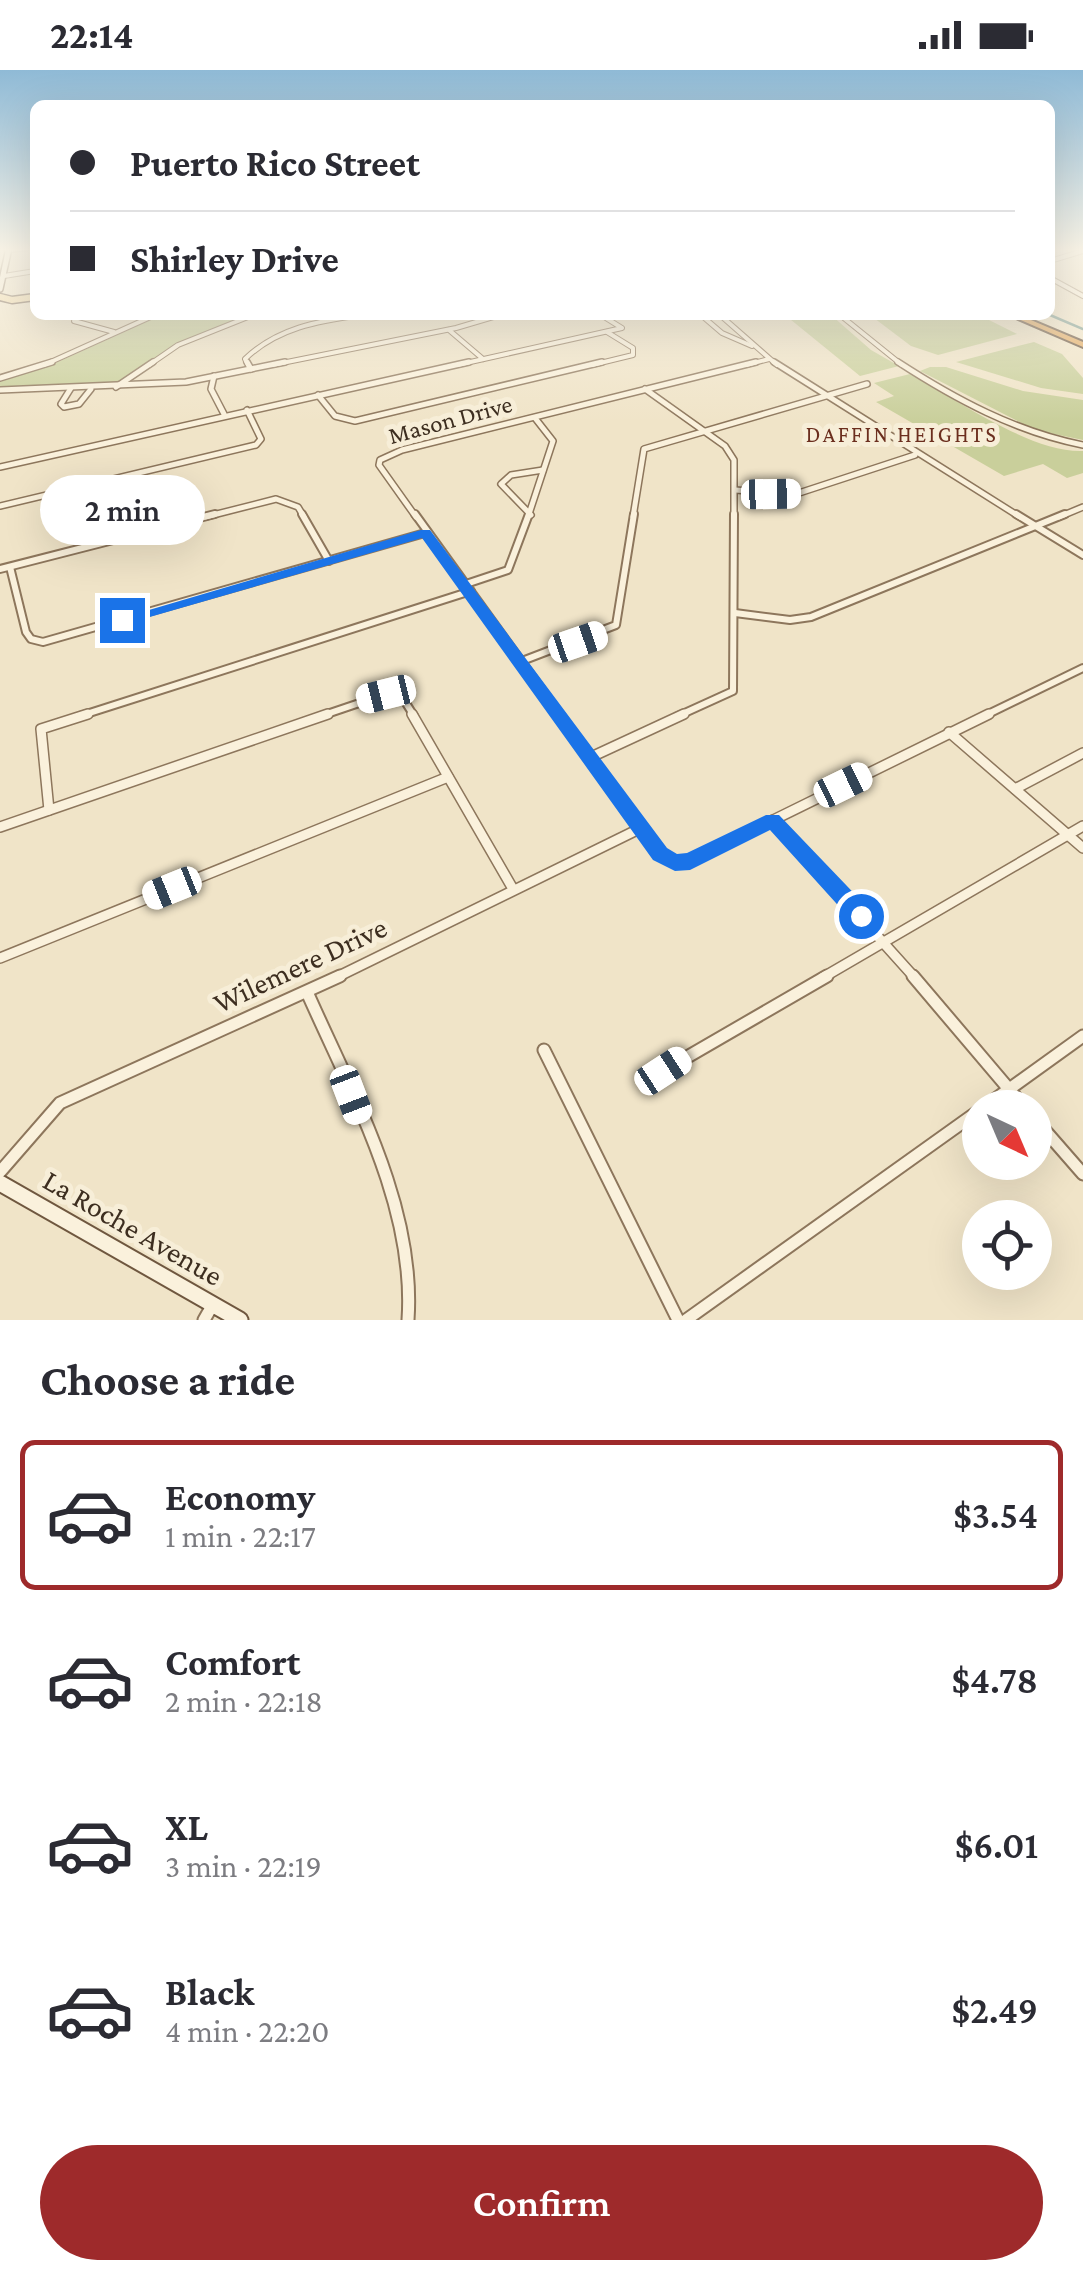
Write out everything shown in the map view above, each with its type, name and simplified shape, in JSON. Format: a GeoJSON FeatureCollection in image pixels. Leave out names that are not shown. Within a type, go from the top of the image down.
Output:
{"type":"FeatureCollection","features":[{"type":"Feature","properties":{"kind":"highway"},"geometry":{"type":"LineString","coordinates":[[1029,320],[1083,342]]}},
{"type":"Feature","properties":{"kind":"main road","name":"La Roche Avenue"},"geometry":{"type":"LineString","coordinates":[[0,1183],[208,1313],[240,1320]]}},
{"type":"Feature","properties":{"kind":"street"},"geometry":{"type":"LineString","coordinates":[[0,378],[56,361],[143,320]]}},
{"type":"Feature","properties":{"kind":"street"},"geometry":{"type":"LineString","coordinates":[[115,388],[178,345],[240,320]]}},
{"type":"Feature","properties":{"kind":"street"},"geometry":{"type":"LineString","coordinates":[[251,369],[245,359],[265,342],[292,330],[338,320]]}},
{"type":"Feature","properties":{"kind":"street"},"geometry":{"type":"LineString","coordinates":[[0,390],[115,388],[214,376],[483,320]]}},
{"type":"Feature","properties":{"kind":"street"},"geometry":{"type":"LineString","coordinates":[[0,467],[622,328],[610,320]]}},
{"type":"Feature","properties":{"kind":"street"},"geometry":{"type":"LineString","coordinates":[[708,320],[722,333],[758,348]]}},
{"type":"Feature","properties":{"kind":"street"},"geometry":{"type":"LineString","coordinates":[[726,320],[768,359],[822,396],[1083,555]]}},
{"type":"Feature","properties":{"kind":"street"},"geometry":{"type":"LineString","coordinates":[[845,320],[862,338],[893,359],[1013,425],[1054,442],[1083,446]]}},
{"type":"Feature","properties":{"kind":"street"},"geometry":{"type":"LineString","coordinates":[[74,322],[114,332]]}},
{"type":"Feature","properties":{"kind":"street"},"geometry":{"type":"LineString","coordinates":[[449,330],[483,359]]}},
{"type":"Feature","properties":{"kind":"street"},"geometry":{"type":"LineString","coordinates":[[318,395],[335,416],[355,421],[633,355],[632,348],[608,332]]}},
{"type":"Feature","properties":{"kind":"street","name":"Mason Drive"},"geometry":{"type":"LineString","coordinates":[[768,359],[402,450],[380,460],[379,465],[660,854],[675,863],[690,862],[773,820]]}},
{"type":"Feature","properties":{"kind":"street"},"geometry":{"type":"LineString","coordinates":[[214,376],[211,389],[224,414]]}},
{"type":"Feature","properties":{"kind":"street"},"geometry":{"type":"LineString","coordinates":[[522,661],[616,625],[644,449],[867,384]]}},
{"type":"Feature","properties":{"kind":"street"},"geometry":{"type":"LineString","coordinates":[[71,388],[60,404],[64,407],[79,404],[90,389]]}},
{"type":"Feature","properties":{"kind":"street"},"geometry":{"type":"LineString","coordinates":[[590,758],[732,691],[736,613],[731,452],[645,389]]}},
{"type":"Feature","properties":{"kind":"street"},"geometry":{"type":"LineString","coordinates":[[0,506],[256,444],[261,439],[247,410]]}},
{"type":"Feature","properties":{"kind":"street"},"geometry":{"type":"LineString","coordinates":[[49,810],[41,728],[468,588],[508,570],[531,515],[554,440],[535,418]]}},
{"type":"Feature","properties":{"kind":"street"},"geometry":{"type":"LineString","coordinates":[[735,490],[796,494],[915,455]]}},
{"type":"Feature","properties":{"kind":"street"},"geometry":{"type":"LineString","coordinates":[[531,515],[505,492],[502,484],[511,475],[543,470]]}},
{"type":"Feature","properties":{"kind":"street"},"geometry":{"type":"LineString","coordinates":[[0,569],[276,498],[298,507],[329,561]]}},
{"type":"Feature","properties":{"kind":"street"},"geometry":{"type":"LineString","coordinates":[[736,613],[790,620],[811,618],[1083,507]]}},
{"type":"Feature","properties":{"kind":"street"},"geometry":{"type":"LineString","coordinates":[[10,566],[26,632],[43,642],[425,533]]}},
{"type":"Feature","properties":{"kind":"street"},"geometry":{"type":"LineString","coordinates":[[1083,668],[773,820],[883,940],[1009,1089],[1083,1036]]}},
{"type":"Feature","properties":{"kind":"street"},"geometry":{"type":"LineString","coordinates":[[0,827],[386,694],[404,700],[513,889]]}},
{"type":"Feature","properties":{"kind":"street"},"geometry":{"type":"LineString","coordinates":[[949,732],[1083,848]]}},
{"type":"Feature","properties":{"kind":"street"},"geometry":{"type":"LineString","coordinates":[[1015,789],[1083,752]]}},
{"type":"Feature","properties":{"kind":"street"},"geometry":{"type":"LineString","coordinates":[[0,958],[448,777]]}},
{"type":"Feature","properties":{"kind":"street"},"geometry":{"type":"LineString","coordinates":[[663,1071],[1083,826]]}},
{"type":"Feature","properties":{"kind":"street","name":"Wilemere Drive"},"geometry":{"type":"LineString","coordinates":[[0,1172],[60,1104],[306,992],[641,828]]}},
{"type":"Feature","properties":{"kind":"street"},"geometry":{"type":"LineString","coordinates":[[306,992],[400,1222],[414,1295],[408,1320]]}},
{"type":"Feature","properties":{"kind":"street"},"geometry":{"type":"LineString","coordinates":[[544,1050],[682,1320],[962,1122]]}},
{"type":"Feature","properties":{"kind":"street"},"geometry":{"type":"LineString","coordinates":[[1052,1138],[1083,1174]]}},
{"type":"Feature","properties":{"kind":"green space"},"geometry":{"type":"Polygon","coordinates":[[[150,320],[236,320],[190,339],[114,385],[0,388],[0,380],[49,366],[150,320]]]}},
{"type":"Feature","properties":{"kind":"green space"},"geometry":{"type":"Polygon","coordinates":[[[791,320],[837,320],[871,350],[899,366],[860,376],[791,320]]]}},
{"type":"Feature","properties":{"kind":"green space"},"geometry":{"type":"Polygon","coordinates":[[[877,320],[989,320],[1017,334],[938,355],[911,346],[877,320]]]}},
{"type":"Feature","properties":{"kind":"green space"},"geometry":{"type":"Polygon","coordinates":[[[1034,342],[1062,354],[1083,378],[1083,394],[1041,388],[956,362],[1034,342]]]}},
{"type":"Feature","properties":{"kind":"green space"},"geometry":{"type":"Polygon","coordinates":[[[946,367],[1023,391],[1083,400],[1083,440],[1035,430],[920,371],[946,367]]]}},
{"type":"Feature","properties":{"kind":"green space"},"geometry":{"type":"Polygon","coordinates":[[[910,374],[1018,434],[1040,443],[1083,451],[1083,473],[1067,478],[1043,464],[1004,476],[876,402],[894,396],[874,383],[910,374]]]}},
{"type":"Feature","properties":{"kind":"waterway"},"geometry":{"type":"LineString","coordinates":[[1055,317],[1083,329]]}},
{"type":"Feature","properties":{"kind":"district","name":"DAFFIN HEIGHTS"},"geometry":{"type":"Point","coordinates":[902,434]}},
{"type":"Feature","properties":{"kind":"route"},"geometry":{"type":"LineString","coordinates":[[122,620],[425,533],[660,854],[675,863],[690,862],[773,820],[861,916]]}}]}
